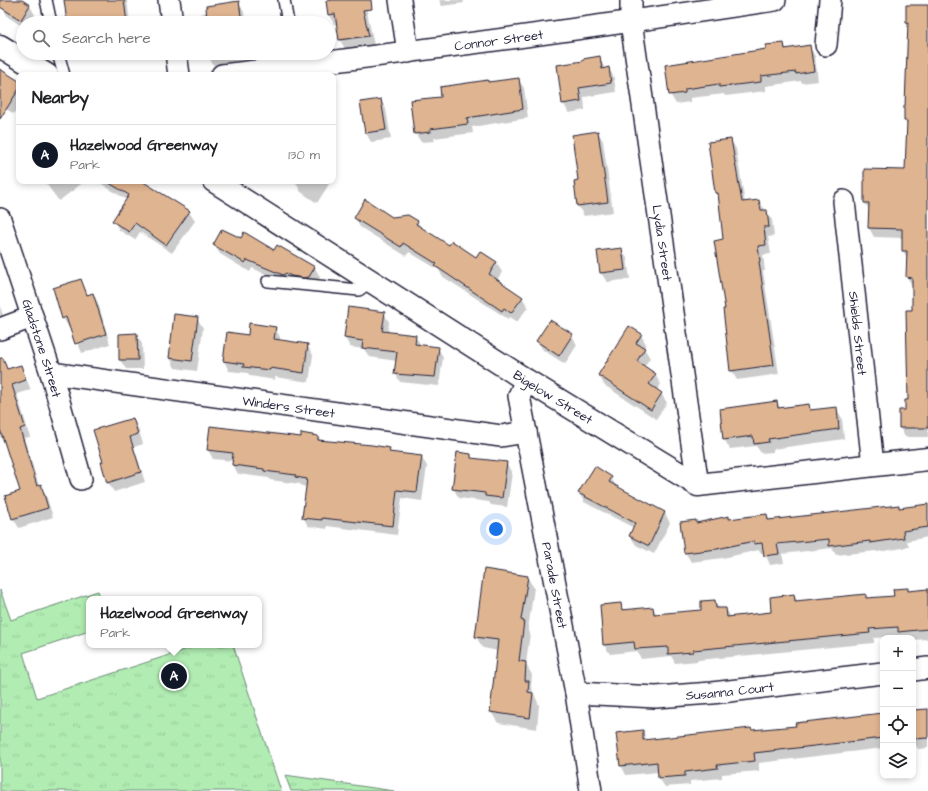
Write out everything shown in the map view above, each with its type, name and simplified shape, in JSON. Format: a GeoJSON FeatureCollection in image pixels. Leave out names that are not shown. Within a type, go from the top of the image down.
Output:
{"type":"FeatureCollection","features":[{"type":"Feature","properties":{"kind":"street"},"geometry":{"type":"LineString","coordinates":[[168,0],[171,16]]}},
{"type":"Feature","properties":{"kind":"street"},"geometry":{"type":"LineString","coordinates":[[400,0],[408,52]]}},
{"type":"Feature","properties":{"kind":"street","name":"Lydia Street"},"geometry":{"type":"LineString","coordinates":[[631,0],[631,22],[698,485]]}},
{"type":"Feature","properties":{"kind":"street","name":"Connor Street"},"geometry":{"type":"LineString","coordinates":[[246,72],[631,22],[775,0]]}},
{"type":"Feature","properties":{"kind":"street"},"geometry":{"type":"LineString","coordinates":[[826,45],[830,0]]}},
{"type":"Feature","properties":{"kind":"street"},"geometry":{"type":"LineString","coordinates":[[0,46],[16,56]]}},
{"type":"Feature","properties":{"kind":"street"},"geometry":{"type":"LineString","coordinates":[[23,60],[42,72]]}},
{"type":"Feature","properties":{"kind":"street"},"geometry":{"type":"LineString","coordinates":[[177,60],[179,72]]}},
{"type":"Feature","properties":{"kind":"street","name":"Bigelow Street"},"geometry":{"type":"LineString","coordinates":[[219,184],[526,380],[698,485]]}},
{"type":"Feature","properties":{"kind":"street","name":"Shields Street"},"geometry":{"type":"LineString","coordinates":[[844,201],[874,465]]}},
{"type":"Feature","properties":{"kind":"street","name":"Gladstone Street"},"geometry":{"type":"LineString","coordinates":[[0,219],[51,373],[81,479]]}},
{"type":"Feature","properties":{"kind":"street"},"geometry":{"type":"LineString","coordinates":[[0,329],[32,317]]}},
{"type":"Feature","properties":{"kind":"street","name":"Winders Street"},"geometry":{"type":"LineString","coordinates":[[51,373],[501,436],[526,432]]}},
{"type":"Feature","properties":{"kind":"street","name":"Parade Street"},"geometry":{"type":"LineString","coordinates":[[526,380],[519,396],[576,693],[591,791]]}},
{"type":"Feature","properties":{"kind":"street"},"geometry":{"type":"LineString","coordinates":[[698,485],[928,459]]}},
{"type":"Feature","properties":{"kind":"street"},"geometry":{"type":"LineString","coordinates":[[916,670],[928,668]]}},
{"type":"Feature","properties":{"kind":"street","name":"Susanna Court"},"geometry":{"type":"LineString","coordinates":[[576,693],[656,697],[712,693],[880,673]]}},
{"type":"Feature","properties":{"kind":"lane"},"geometry":{"type":"LineString","coordinates":[[46,0],[49,16]]}},
{"type":"Feature","properties":{"kind":"lane"},"geometry":{"type":"LineString","coordinates":[[284,0],[287,16]]}},
{"type":"Feature","properties":{"kind":"lane"},"geometry":{"type":"LineString","coordinates":[[60,60],[63,72]]}},
{"type":"Feature","properties":{"kind":"lane"},"geometry":{"type":"LineString","coordinates":[[268,281],[359,290],[371,280]]}},
{"type":"Feature","properties":{"kind":"green space"},"geometry":{"type":"Polygon","coordinates":[[[0,590],[11,620],[98,591],[100,596],[86,596],[86,632],[23,653],[37,698],[191,648],[234,648],[281,791],[0,791],[0,590]]]}},
{"type":"Feature","properties":{"kind":"green space"},"geometry":{"type":"Polygon","coordinates":[[[285,775],[394,791],[291,791],[285,775]]]}},
{"type":"Feature","properties":{"kind":"building"},"geometry":{"type":"Polygon","coordinates":[[[0,0],[22,0],[30,5],[23,16],[16,17],[0,7],[0,0]]]}},
{"type":"Feature","properties":{"kind":"building"},"geometry":{"type":"Polygon","coordinates":[[[64,0],[124,0],[126,16],[66,16],[64,0]]]}},
{"type":"Feature","properties":{"kind":"building"},"geometry":{"type":"Polygon","coordinates":[[[371,0],[372,9],[363,10],[369,36],[339,40],[336,16],[335,14],[328,15],[326,1],[371,0]]]}},
{"type":"Feature","properties":{"kind":"building"},"geometry":{"type":"Polygon","coordinates":[[[239,1],[241,16],[207,16],[206,6],[239,1]]]}},
{"type":"Feature","properties":{"kind":"building"},"geometry":{"type":"Polygon","coordinates":[[[906,5],[928,5],[928,428],[899,428],[899,410],[905,410],[905,400],[908,400],[906,310],[912,310],[912,278],[906,277],[907,251],[902,251],[902,229],[868,228],[869,203],[864,203],[864,169],[905,170],[907,121],[904,121],[904,106],[908,22],[906,22],[906,5]]]}},
{"type":"Feature","properties":{"kind":"building"},"geometry":{"type":"Polygon","coordinates":[[[784,43],[785,49],[810,45],[814,71],[796,74],[796,72],[761,76],[761,82],[719,87],[719,84],[685,89],[685,93],[669,95],[665,65],[766,49],[766,45],[784,43]]]}},
{"type":"Feature","properties":{"kind":"building"},"geometry":{"type":"Polygon","coordinates":[[[600,56],[602,69],[609,67],[611,83],[579,88],[581,101],[562,104],[557,65],[583,61],[583,59],[600,56]]]}},
{"type":"Feature","properties":{"kind":"building"},"geometry":{"type":"Polygon","coordinates":[[[0,69],[16,79],[16,94],[0,119],[0,69]]]}},
{"type":"Feature","properties":{"kind":"building"},"geometry":{"type":"Polygon","coordinates":[[[519,78],[523,109],[467,118],[468,124],[430,129],[430,132],[414,134],[410,100],[441,97],[440,87],[488,80],[488,82],[519,78]]]}},
{"type":"Feature","properties":{"kind":"building"},"geometry":{"type":"Polygon","coordinates":[[[381,99],[386,130],[365,133],[360,102],[381,99]]]}},
{"type":"Feature","properties":{"kind":"building"},"geometry":{"type":"Polygon","coordinates":[[[598,131],[608,202],[577,206],[574,181],[578,180],[572,135],[598,131]]]}},
{"type":"Feature","properties":{"kind":"building"},"geometry":{"type":"Polygon","coordinates":[[[731,139],[742,202],[759,200],[761,210],[767,210],[769,227],[764,227],[766,245],[758,246],[774,365],[730,371],[723,309],[725,309],[714,241],[723,239],[718,193],[715,193],[708,142],[731,139]]]}},
{"type":"Feature","properties":{"kind":"building"},"geometry":{"type":"Polygon","coordinates":[[[111,184],[147,184],[190,211],[166,245],[135,223],[129,232],[112,221],[129,195],[111,184]]]}},
{"type":"Feature","properties":{"kind":"building"},"geometry":{"type":"Polygon","coordinates":[[[365,199],[392,217],[408,215],[418,221],[416,224],[449,245],[452,241],[476,257],[480,251],[497,262],[489,274],[523,297],[511,313],[504,308],[502,311],[435,266],[437,264],[403,243],[401,247],[354,218],[365,199]]]}},
{"type":"Feature","properties":{"kind":"building"},"geometry":{"type":"Polygon","coordinates":[[[222,229],[241,238],[244,232],[274,250],[277,245],[315,267],[309,277],[304,278],[291,276],[286,273],[283,275],[247,260],[245,263],[213,245],[222,229]]]}},
{"type":"Feature","properties":{"kind":"building"},"geometry":{"type":"Polygon","coordinates":[[[622,248],[625,270],[600,273],[597,251],[622,248]]]}},
{"type":"Feature","properties":{"kind":"building"},"geometry":{"type":"Polygon","coordinates":[[[81,279],[87,295],[93,293],[106,334],[75,344],[66,317],[62,319],[53,288],[81,279]]]}},
{"type":"Feature","properties":{"kind":"building"},"geometry":{"type":"Polygon","coordinates":[[[348,307],[385,312],[382,331],[416,335],[415,344],[439,347],[435,377],[394,374],[397,352],[362,348],[363,341],[344,338],[348,307]]]}},
{"type":"Feature","properties":{"kind":"building"},"geometry":{"type":"Polygon","coordinates":[[[174,314],[198,317],[192,361],[169,358],[174,314]]]}},
{"type":"Feature","properties":{"kind":"building"},"geometry":{"type":"Polygon","coordinates":[[[550,320],[573,334],[559,356],[536,341],[550,320]]]}},
{"type":"Feature","properties":{"kind":"building"},"geometry":{"type":"Polygon","coordinates":[[[249,323],[276,327],[274,339],[308,344],[304,373],[270,368],[270,370],[243,367],[244,364],[223,361],[227,332],[248,335],[249,323]]]}},
{"type":"Feature","properties":{"kind":"building"},"geometry":{"type":"Polygon","coordinates":[[[629,326],[642,334],[636,343],[645,348],[637,361],[656,374],[649,384],[662,393],[651,410],[598,375],[629,326]]]}},
{"type":"Feature","properties":{"kind":"building"},"geometry":{"type":"Polygon","coordinates":[[[137,333],[138,360],[119,360],[119,334],[137,333]]]}},
{"type":"Feature","properties":{"kind":"building"},"geometry":{"type":"Polygon","coordinates":[[[0,358],[3,358],[7,369],[21,365],[26,380],[12,385],[25,427],[20,429],[37,486],[41,484],[48,508],[12,519],[5,496],[20,491],[0,429],[0,358]]]}},
{"type":"Feature","properties":{"kind":"building"},"geometry":{"type":"Polygon","coordinates":[[[777,401],[778,408],[809,404],[810,410],[837,407],[839,429],[768,439],[769,442],[754,444],[753,436],[723,440],[720,409],[777,401]]]}},
{"type":"Feature","properties":{"kind":"building"},"geometry":{"type":"Polygon","coordinates":[[[133,418],[138,434],[130,437],[141,472],[107,483],[101,462],[103,462],[93,430],[133,418]]]}},
{"type":"Feature","properties":{"kind":"building"},"geometry":{"type":"Polygon","coordinates":[[[210,426],[301,437],[301,433],[318,436],[318,440],[372,445],[390,448],[389,452],[422,456],[417,492],[397,490],[393,526],[322,518],[322,520],[302,518],[307,479],[295,477],[296,475],[264,471],[264,469],[232,465],[233,453],[207,450],[210,426]]]}},
{"type":"Feature","properties":{"kind":"building"},"geometry":{"type":"Polygon","coordinates":[[[457,452],[471,454],[471,458],[507,462],[502,498],[485,496],[485,493],[452,489],[457,452]]]}},
{"type":"Feature","properties":{"kind":"building"},"geometry":{"type":"Polygon","coordinates":[[[595,466],[612,477],[609,482],[665,512],[649,546],[629,536],[635,523],[578,493],[595,466]]]}},
{"type":"Feature","properties":{"kind":"building"},"geometry":{"type":"Polygon","coordinates":[[[928,504],[928,527],[903,531],[904,538],[870,543],[870,541],[829,546],[829,539],[777,544],[779,554],[764,556],[762,543],[754,544],[754,541],[717,549],[684,553],[680,522],[696,520],[696,523],[729,516],[729,519],[767,514],[768,520],[899,505],[899,508],[928,504]]]}},
{"type":"Feature","properties":{"kind":"building"},"geometry":{"type":"Polygon","coordinates":[[[484,569],[528,576],[521,620],[524,621],[519,661],[526,662],[525,681],[529,681],[528,692],[533,693],[530,718],[490,712],[498,640],[475,637],[484,569]]]}},
{"type":"Feature","properties":{"kind":"building"},"geometry":{"type":"Polygon","coordinates":[[[908,588],[908,591],[928,589],[928,629],[898,632],[898,627],[869,629],[870,633],[693,650],[693,652],[668,654],[668,647],[635,649],[634,642],[603,645],[600,605],[621,603],[622,610],[653,607],[654,614],[701,610],[701,601],[715,600],[716,608],[726,608],[727,617],[771,612],[770,597],[794,594],[795,601],[866,594],[866,598],[894,596],[893,589],[908,588]]]}},
{"type":"Feature","properties":{"kind":"building"},"geometry":{"type":"Polygon","coordinates":[[[928,709],[928,738],[916,739],[916,710],[928,709]]]}},
{"type":"Feature","properties":{"kind":"building"},"geometry":{"type":"Polygon","coordinates":[[[880,713],[880,738],[754,753],[755,761],[717,765],[718,768],[685,772],[685,776],[658,778],[657,762],[620,766],[616,733],[643,730],[643,740],[751,728],[752,730],[796,726],[795,723],[880,713]]]}},
{"type":"Feature","properties":{"kind":"place","name":"Hazelwood Greenway"},"geometry":{"type":"Point","coordinates":[174,676]}}]}
